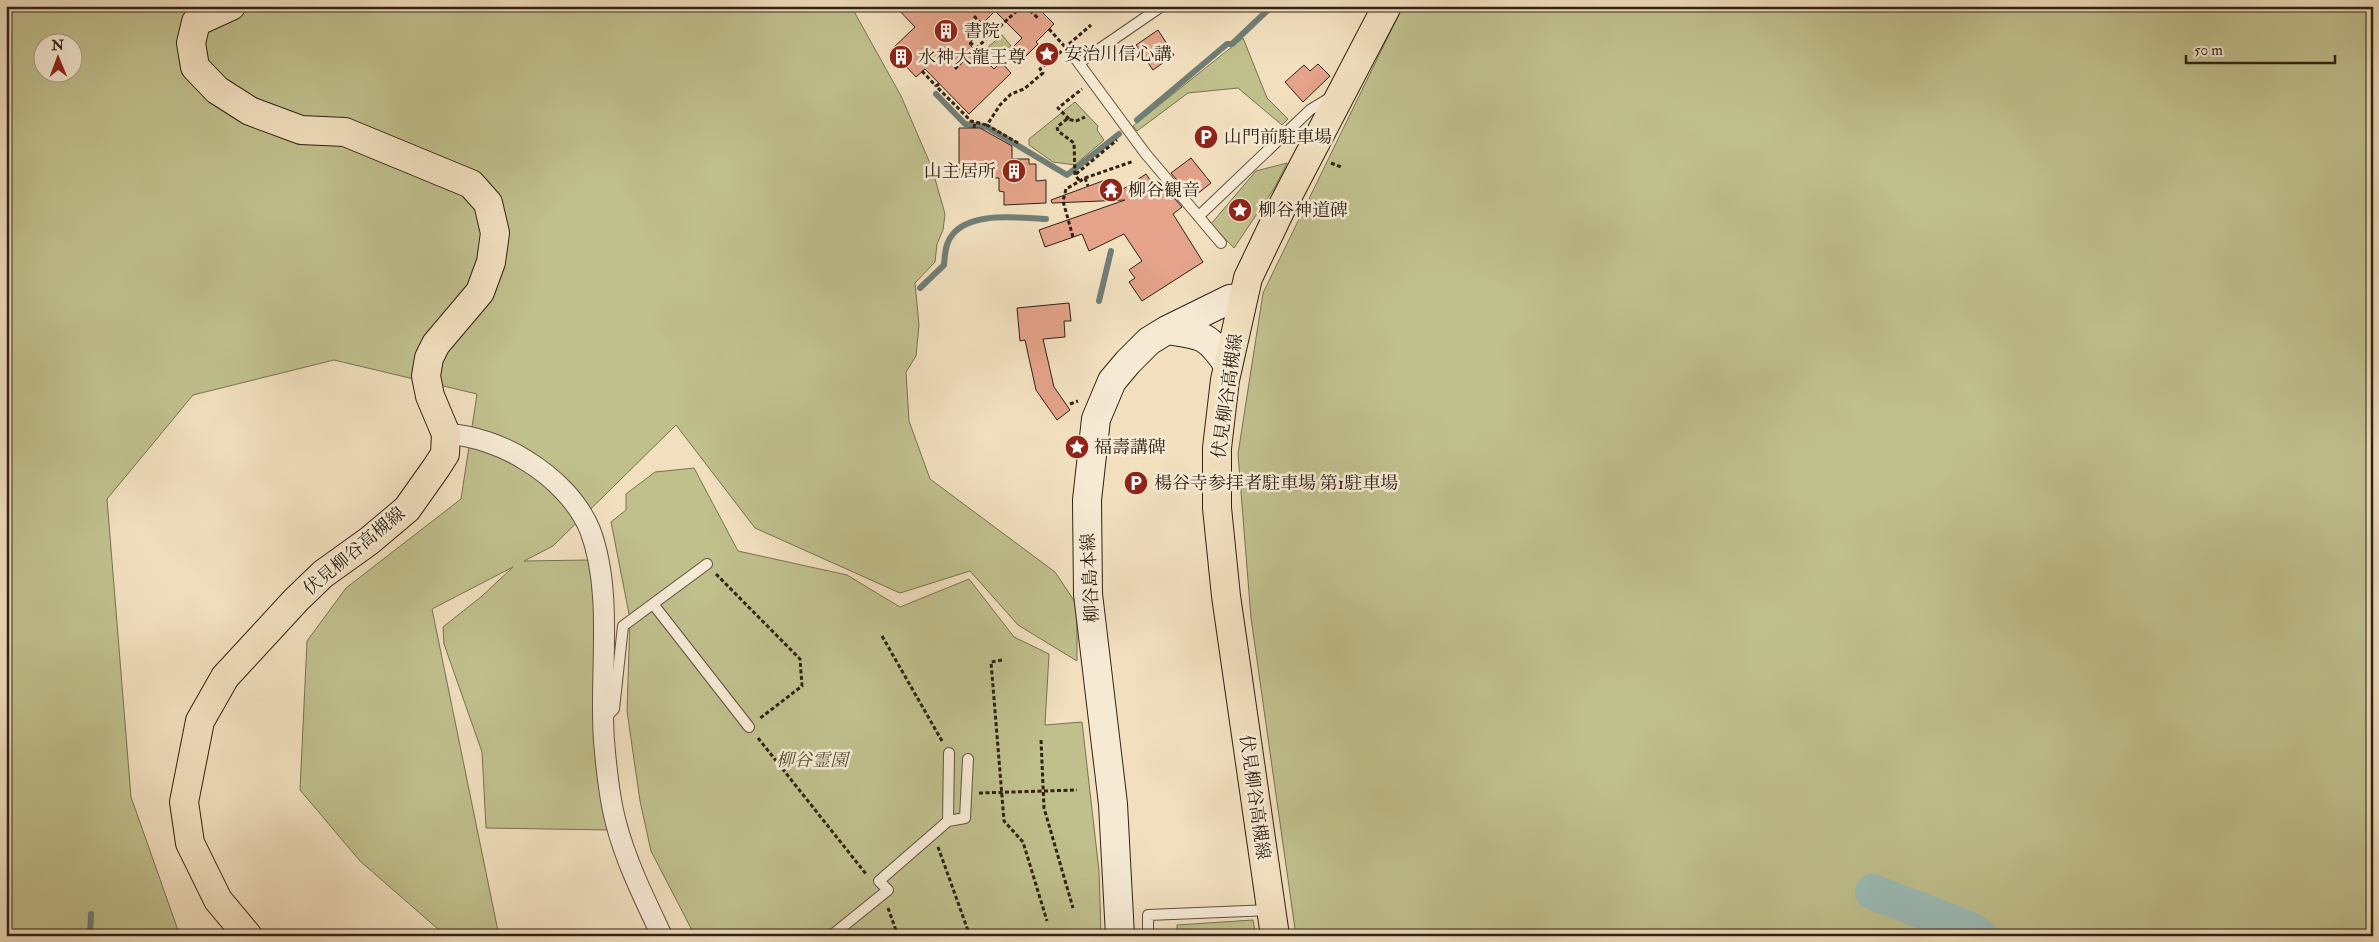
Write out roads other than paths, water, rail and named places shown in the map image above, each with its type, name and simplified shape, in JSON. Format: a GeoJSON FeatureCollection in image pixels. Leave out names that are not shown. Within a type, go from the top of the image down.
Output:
{"type":"FeatureCollection","features":[{"type":"Feature","properties":{"kind":"main road"},"geometry":{"type":"LineString","coordinates":[[231,6],[196,22],[191,43],[195,67],[217,90],[250,111],[301,130],[345,132],[452,174],[471,184],[488,203],[496,233],[491,262],[480,292],[436,344],[428,358],[426,376],[430,396],[446,434]]}},
{"type":"Feature","properties":{"kind":"main road","name":"伏見柳谷高槻線"},"geometry":{"type":"LineString","coordinates":[[1273,923],[1226,596],[1217,508],[1217,448],[1228,365],[1248,278],[1282,207],[1386,6]]}},
{"type":"Feature","properties":{"kind":"main road","name":"柳谷島本線"},"geometry":{"type":"LineString","coordinates":[[1120,936],[1113,804],[1088,594],[1087,500],[1096,419],[1112,381],[1149,341],[1230,299],[1242,298]]}},
{"type":"Feature","properties":{"kind":"main road"},"geometry":{"type":"LineString","coordinates":[[1167,330],[1197,334],[1213,343],[1228,365]]}},
{"type":"Feature","properties":{"kind":"main road","name":"伏見柳谷高槻線"},"geometry":{"type":"LineString","coordinates":[[248,936],[218,900],[190,843],[184,802],[200,721],[225,677],[296,600],[323,574],[369,542],[407,509],[445,454],[446,434]]}},
{"type":"Feature","properties":{"kind":"street"},"geometry":{"type":"LineString","coordinates":[[446,434],[462,434],[514,452],[544,471],[570,498],[590,530],[599,569],[604,617],[604,741],[616,823],[641,892],[662,936]]}},
{"type":"Feature","properties":{"kind":"lane"},"geometry":{"type":"LineString","coordinates":[[1162,6],[1077,61],[1145,152],[1221,243]]}},
{"type":"Feature","properties":{"kind":"lane"},"geometry":{"type":"LineString","coordinates":[[1202,213],[1310,110],[1342,92]]}},
{"type":"Feature","properties":{"kind":"lane"},"geometry":{"type":"LineString","coordinates":[[604,719],[614,709],[622,626],[707,564]]}},
{"type":"Feature","properties":{"kind":"lane"},"geometry":{"type":"LineString","coordinates":[[653,604],[749,727]]}},
{"type":"Feature","properties":{"kind":"lane"},"geometry":{"type":"LineString","coordinates":[[948,821],[949,753]]}},
{"type":"Feature","properties":{"kind":"lane"},"geometry":{"type":"LineString","coordinates":[[831,936],[888,890],[878,881],[948,821],[965,818],[968,759]]}},
{"type":"Feature","properties":{"kind":"lane"},"geometry":{"type":"LineString","coordinates":[[1148,936],[1148,915],[1273,923]]}},
{"type":"Feature","properties":{"kind":"waterway"},"geometry":{"type":"LineString","coordinates":[[1137,120],[1227,44],[1232,44],[1272,6]]}},
{"type":"Feature","properties":{"kind":"waterway"},"geometry":{"type":"LineString","coordinates":[[936,94],[965,124],[987,127],[1067,175],[1119,134]]}},
{"type":"Feature","properties":{"kind":"waterway"},"geometry":{"type":"LineString","coordinates":[[920,288],[944,265],[948,241],[958,229],[968,223],[981,219],[1008,217],[1046,219]]}},
{"type":"Feature","properties":{"kind":"waterway"},"geometry":{"type":"LineString","coordinates":[[1099,301],[1111,251]]}},
{"type":"Feature","properties":{"kind":"waterway"},"geometry":{"type":"LineString","coordinates":[[1873,892],[1969,929],[1980,936]]}},
{"type":"Feature","properties":{"kind":"waterway"},"geometry":{"type":"LineString","coordinates":[[90,936],[91,914]]}},
{"type":"Feature","properties":{"kind":"place","name":"書院"},"geometry":{"type":"Point","coordinates":[946,31]}},
{"type":"Feature","properties":{"kind":"place","name":"安治川信心講"},"geometry":{"type":"Point","coordinates":[1047,54]}},
{"type":"Feature","properties":{"kind":"place","name":"水神大龍王尊"},"geometry":{"type":"Point","coordinates":[901,57]}},
{"type":"Feature","properties":{"kind":"place","name":"山門前駐車場"},"geometry":{"type":"Point","coordinates":[1206,137]}},
{"type":"Feature","properties":{"kind":"place","name":"山主居所"},"geometry":{"type":"Point","coordinates":[1014,171]}},
{"type":"Feature","properties":{"kind":"place","name":"柳谷観音"},"geometry":{"type":"Point","coordinates":[1111,190]}},
{"type":"Feature","properties":{"kind":"place","name":"柳谷神道碑"},"geometry":{"type":"Point","coordinates":[1240,210]}},
{"type":"Feature","properties":{"kind":"place","name":"福壽講碑"},"geometry":{"type":"Point","coordinates":[1077,447]}},
{"type":"Feature","properties":{"kind":"place","name":"楊谷寺参拝者駐車場 第1駐車場"},"geometry":{"type":"Point","coordinates":[1136,483]}},
{"type":"Feature","properties":{"kind":"park label","name":"柳谷霊園"},"geometry":{"type":"Point","coordinates":[812,760]}}]}
